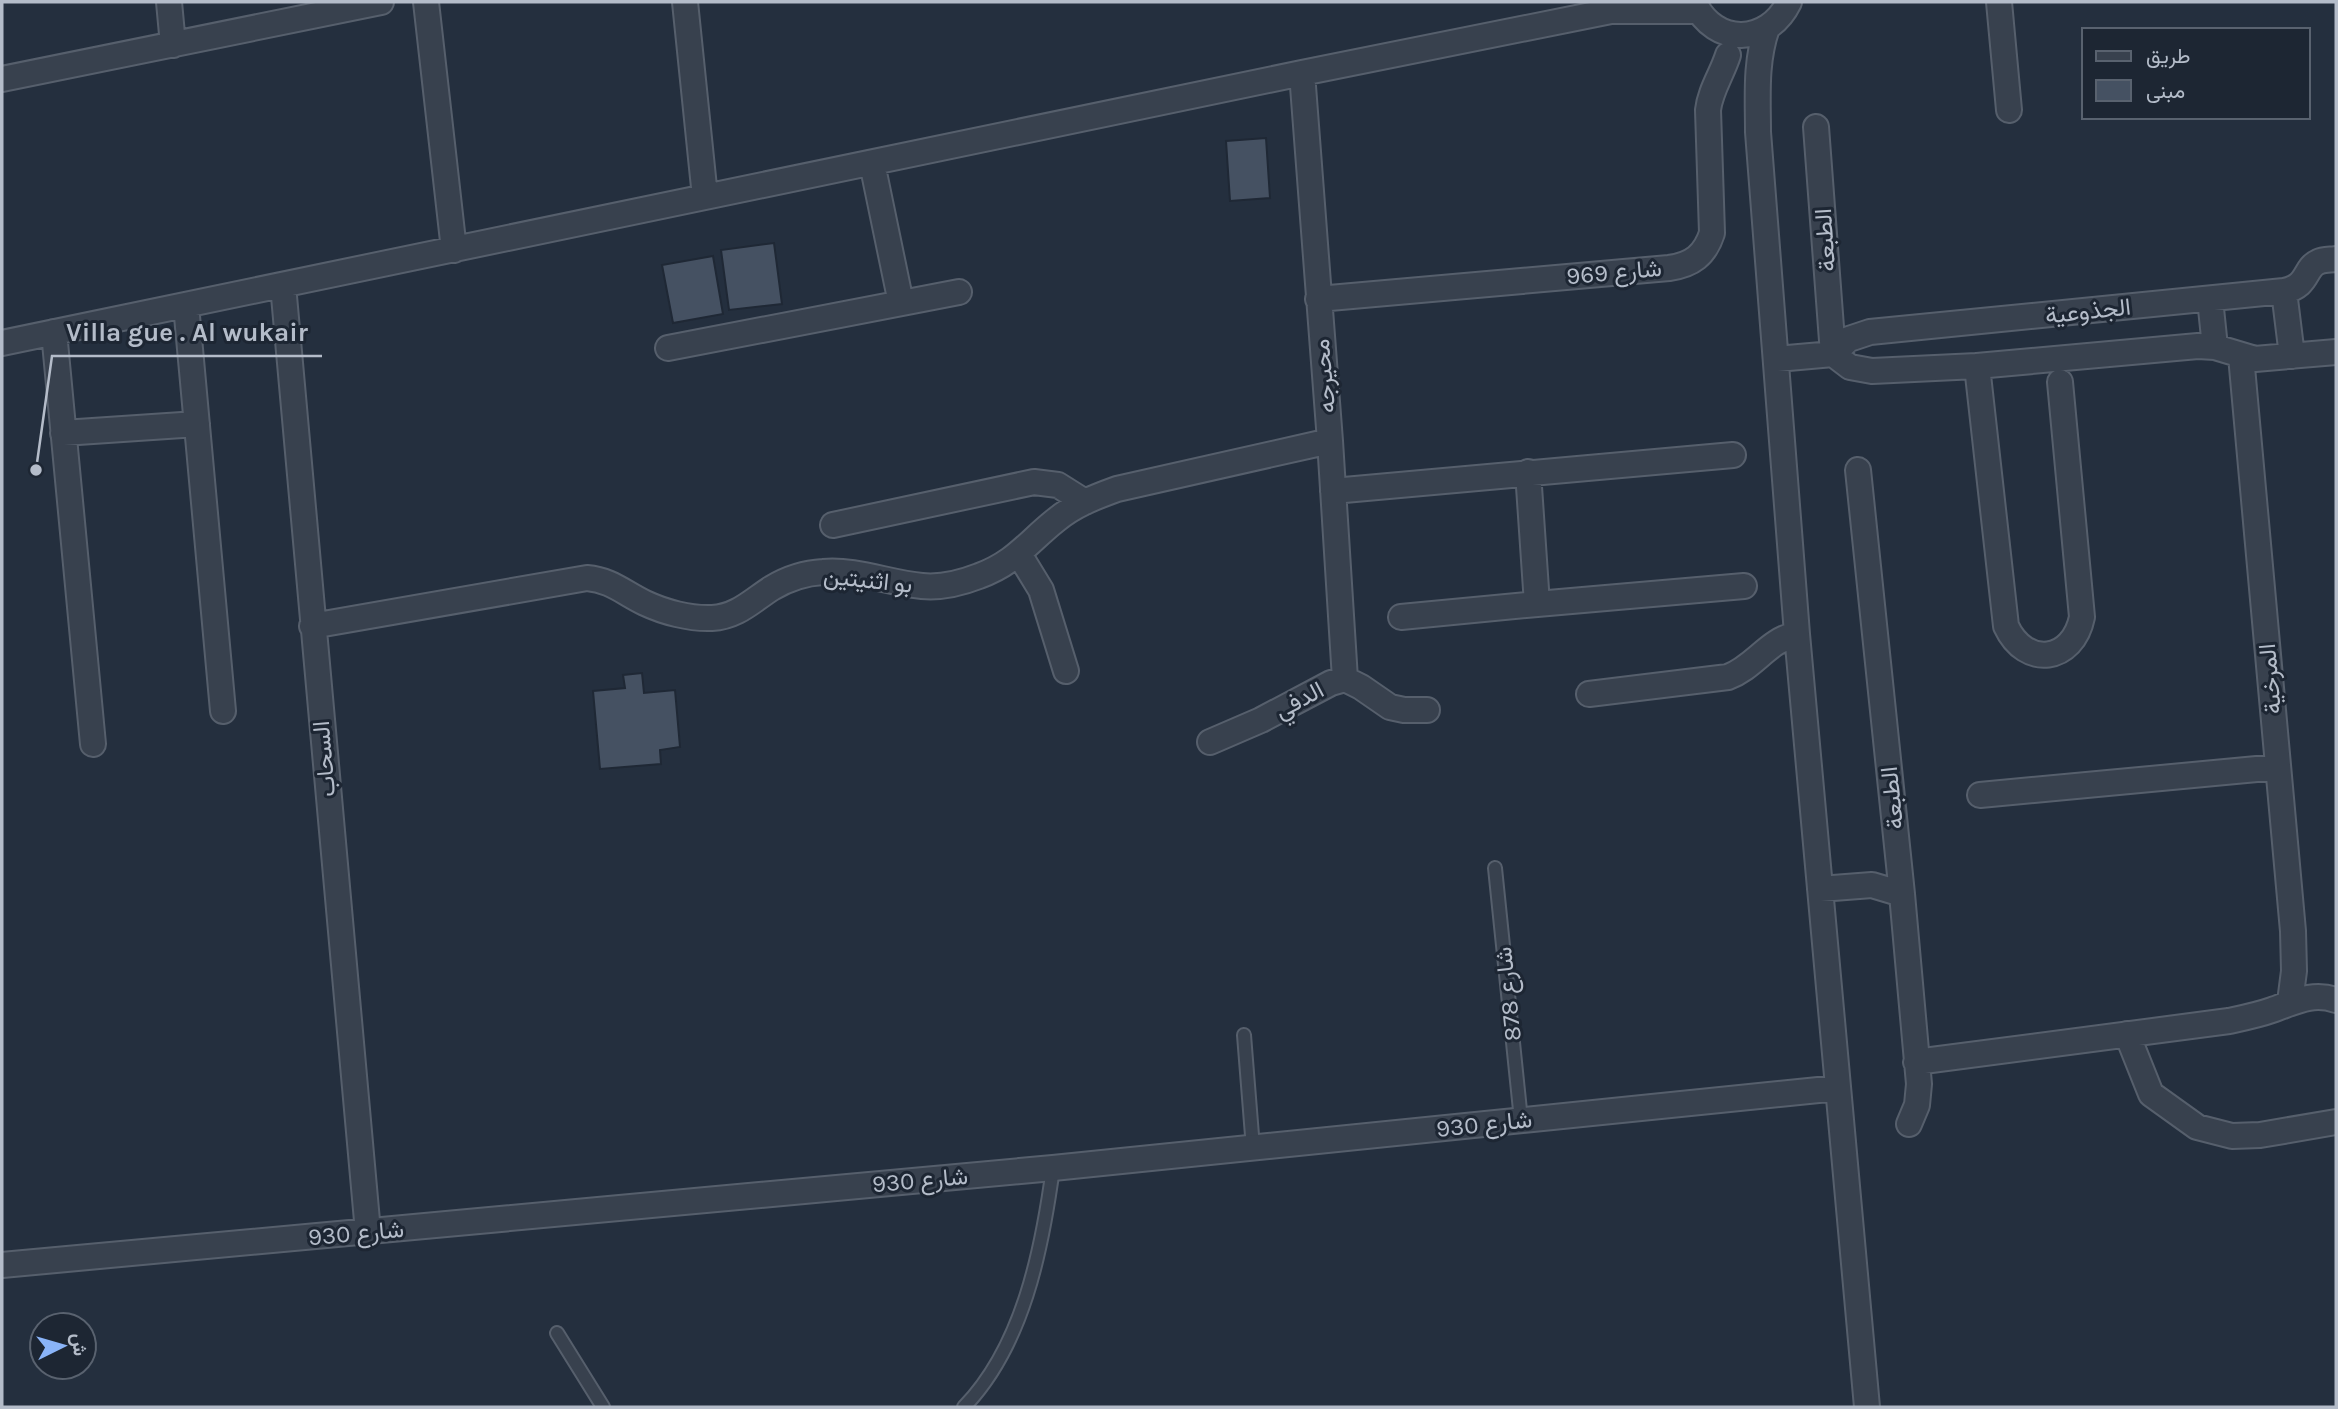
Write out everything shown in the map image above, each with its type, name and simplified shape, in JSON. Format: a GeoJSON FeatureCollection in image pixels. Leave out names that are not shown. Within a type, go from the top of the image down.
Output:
{"type":"FeatureCollection","features":[{"type":"Feature","properties":{"kind":"street"},"geometry":{"type":"LineString","coordinates":[[169,2],[173,45]]}},
{"type":"Feature","properties":{"kind":"street"},"geometry":{"type":"LineString","coordinates":[[2,79],[381,2]]}},
{"type":"Feature","properties":{"kind":"street"},"geometry":{"type":"LineString","coordinates":[[426,2],[454,250]]}},
{"type":"Feature","properties":{"kind":"street"},"geometry":{"type":"LineString","coordinates":[[685,2],[705,197]]}},
{"type":"Feature","properties":{"kind":"street"},"geometry":{"type":"LineString","coordinates":[[2,343],[1622,7],[1702,13],[1727,33],[1741,35],[1755,34],[1767,28],[1780,18],[1790,2]]}},
{"type":"Feature","properties":{"kind":"street"},"geometry":{"type":"LineString","coordinates":[[1999,2],[2009,110]]}},
{"type":"Feature","properties":{"kind":"street"},"geometry":{"type":"LineString","coordinates":[[1702,13],[1728,55],[1758,132]]}},
{"type":"Feature","properties":{"kind":"street"},"geometry":{"type":"LineString","coordinates":[[1767,28],[1757,73],[1758,132],[1797,634],[1867,1407]]}},
{"type":"Feature","properties":{"kind":"street","name":"شارع 969"},"geometry":{"type":"LineString","coordinates":[[1318,299],[1669,268],[1692,262],[1708,244],[1712,233],[1708,110],[1709,101],[1728,55]]}},
{"type":"Feature","properties":{"kind":"street","name":"محيرجه"},"geometry":{"type":"LineString","coordinates":[[1302,73],[1345,680]]}},
{"type":"Feature","properties":{"kind":"street","name":"الطبعة"},"geometry":{"type":"LineString","coordinates":[[1816,127],[1833,354]]}},
{"type":"Feature","properties":{"kind":"street"},"geometry":{"type":"LineString","coordinates":[[872,163],[901,303]]}},
{"type":"Feature","properties":{"kind":"street"},"geometry":{"type":"LineString","coordinates":[[2292,356],[2284,291],[2304,282],[2313,265],[2336,259]]}},
{"type":"Feature","properties":{"kind":"street","name":"السحاب"},"geometry":{"type":"LineString","coordinates":[[283,285],[368,1232]]}},
{"type":"Feature","properties":{"kind":"street","name":"الجذوعية"},"geometry":{"type":"LineString","coordinates":[[1777,359],[1833,354],[1849,339],[1870,332],[2284,291]]}},
{"type":"Feature","properties":{"kind":"street"},"geometry":{"type":"LineString","coordinates":[[668,348],[959,292]]}},
{"type":"Feature","properties":{"kind":"street"},"geometry":{"type":"LineString","coordinates":[[2210,299],[2215,347]]}},
{"type":"Feature","properties":{"kind":"street"},"geometry":{"type":"LineString","coordinates":[[186,305],[223,710]]}},
{"type":"Feature","properties":{"kind":"street"},"geometry":{"type":"LineString","coordinates":[[54,332],[93,744]]}},
{"type":"Feature","properties":{"kind":"street","name":"الجذوعية"},"geometry":{"type":"LineString","coordinates":[[1833,354],[1840,362],[1861,370],[1978,366],[2189,346],[2215,347],[2255,359],[2336,352]]}},
{"type":"Feature","properties":{"kind":"street","name":"المرخية"},"geometry":{"type":"LineString","coordinates":[[2241,356],[2295,951],[2290,1002]]}},
{"type":"Feature","properties":{"kind":"street"},"geometry":{"type":"LineString","coordinates":[[1978,366],[2006,626],[2019,646],[2030,653],[2042,655],[2065,648],[2074,640],[2082,617],[2060,382]]}},
{"type":"Feature","properties":{"kind":"street"},"geometry":{"type":"LineString","coordinates":[[63,433],[197,424]]}},
{"type":"Feature","properties":{"kind":"street","name":"بو اثنيتين"},"geometry":{"type":"LineString","coordinates":[[312,626],[587,578],[611,582],[634,598],[661,610],[712,618],[738,612],[772,589],[805,575],[841,572],[920,586],[952,584],[981,576],[1019,554],[1054,521],[1084,502],[1117,489],[1330,441]]}},
{"type":"Feature","properties":{"kind":"street"},"geometry":{"type":"LineString","coordinates":[[1333,491],[1733,456]]}},
{"type":"Feature","properties":{"kind":"street","name":"الطبعة"},"geometry":{"type":"LineString","coordinates":[[1858,470],[1902,894],[1919,1095],[1909,1124]]}},
{"type":"Feature","properties":{"kind":"street"},"geometry":{"type":"LineString","coordinates":[[1528,472],[1537,604]]}},
{"type":"Feature","properties":{"kind":"street"},"geometry":{"type":"LineString","coordinates":[[833,525],[1034,482],[1058,485],[1084,502]]}},
{"type":"Feature","properties":{"kind":"street"},"geometry":{"type":"LineString","coordinates":[[1019,554],[1041,590],[1066,671]]}},
{"type":"Feature","properties":{"kind":"street"},"geometry":{"type":"LineString","coordinates":[[1401,617],[1744,586]]}},
{"type":"Feature","properties":{"kind":"street"},"geometry":{"type":"LineString","coordinates":[[1589,694],[1728,677],[1745,669],[1771,645],[1797,634]]}},
{"type":"Feature","properties":{"kind":"street","name":"الدفي"},"geometry":{"type":"LineString","coordinates":[[1210,742],[1331,683],[1345,680],[1361,687],[1390,707],[1427,710]]}},
{"type":"Feature","properties":{"kind":"street"},"geometry":{"type":"LineString","coordinates":[[1980,794],[2278,767]]}},
{"type":"Feature","properties":{"kind":"street"},"geometry":{"type":"LineString","coordinates":[[1820,889],[1872,885],[1902,894]]}},
{"type":"Feature","properties":{"kind":"street"},"geometry":{"type":"LineString","coordinates":[[1916,1062],[2244,1018],[2290,1002],[2319,996],[2336,1000]]}},
{"type":"Feature","properties":{"kind":"street"},"geometry":{"type":"LineString","coordinates":[[2127,1034],[2151,1094],[2197,1127],[2232,1136],[2260,1135],[2336,1122]]}},
{"type":"Feature","properties":{"kind":"street","name":"شارع 930"},"geometry":{"type":"LineString","coordinates":[[2,1265],[1053,1168],[1838,1088]]}},
{"type":"Feature","properties":{"kind":"lane","name":"شارع 878"},"geometry":{"type":"LineString","coordinates":[[1496,868],[1521,1120]]}},
{"type":"Feature","properties":{"kind":"lane"},"geometry":{"type":"LineString","coordinates":[[1244,1035],[1253,1148]]}},
{"type":"Feature","properties":{"kind":"lane"},"geometry":{"type":"LineString","coordinates":[[964,1407],[978,1393],[1013,1334],[1048,1209],[1053,1168]]}},
{"type":"Feature","properties":{"kind":"lane"},"geometry":{"type":"LineString","coordinates":[[557,1334],[603,1407]]}},
{"type":"Feature","properties":{"kind":"building"},"geometry":{"type":"Polygon","coordinates":[[[1266,138],[1270,198],[1230,201],[1226,141],[1266,138]]]}},
{"type":"Feature","properties":{"kind":"building"},"geometry":{"type":"Polygon","coordinates":[[[774,243],[782,304],[729,310],[721,250],[774,243]]]}},
{"type":"Feature","properties":{"kind":"building"},"geometry":{"type":"Polygon","coordinates":[[[713,256],[723,314],[673,323],[662,265],[713,256]]]}},
{"type":"Feature","properties":{"kind":"building"},"geometry":{"type":"Polygon","coordinates":[[[642,673],[644,693],[675,690],[680,747],[660,750],[661,764],[600,769],[593,691],[625,688],[623,675],[642,673]]]}},
{"type":"Feature","properties":{"kind":"place","name":"Villa gue . Al wukair"},"geometry":{"type":"Point","coordinates":[36,470]}}]}
